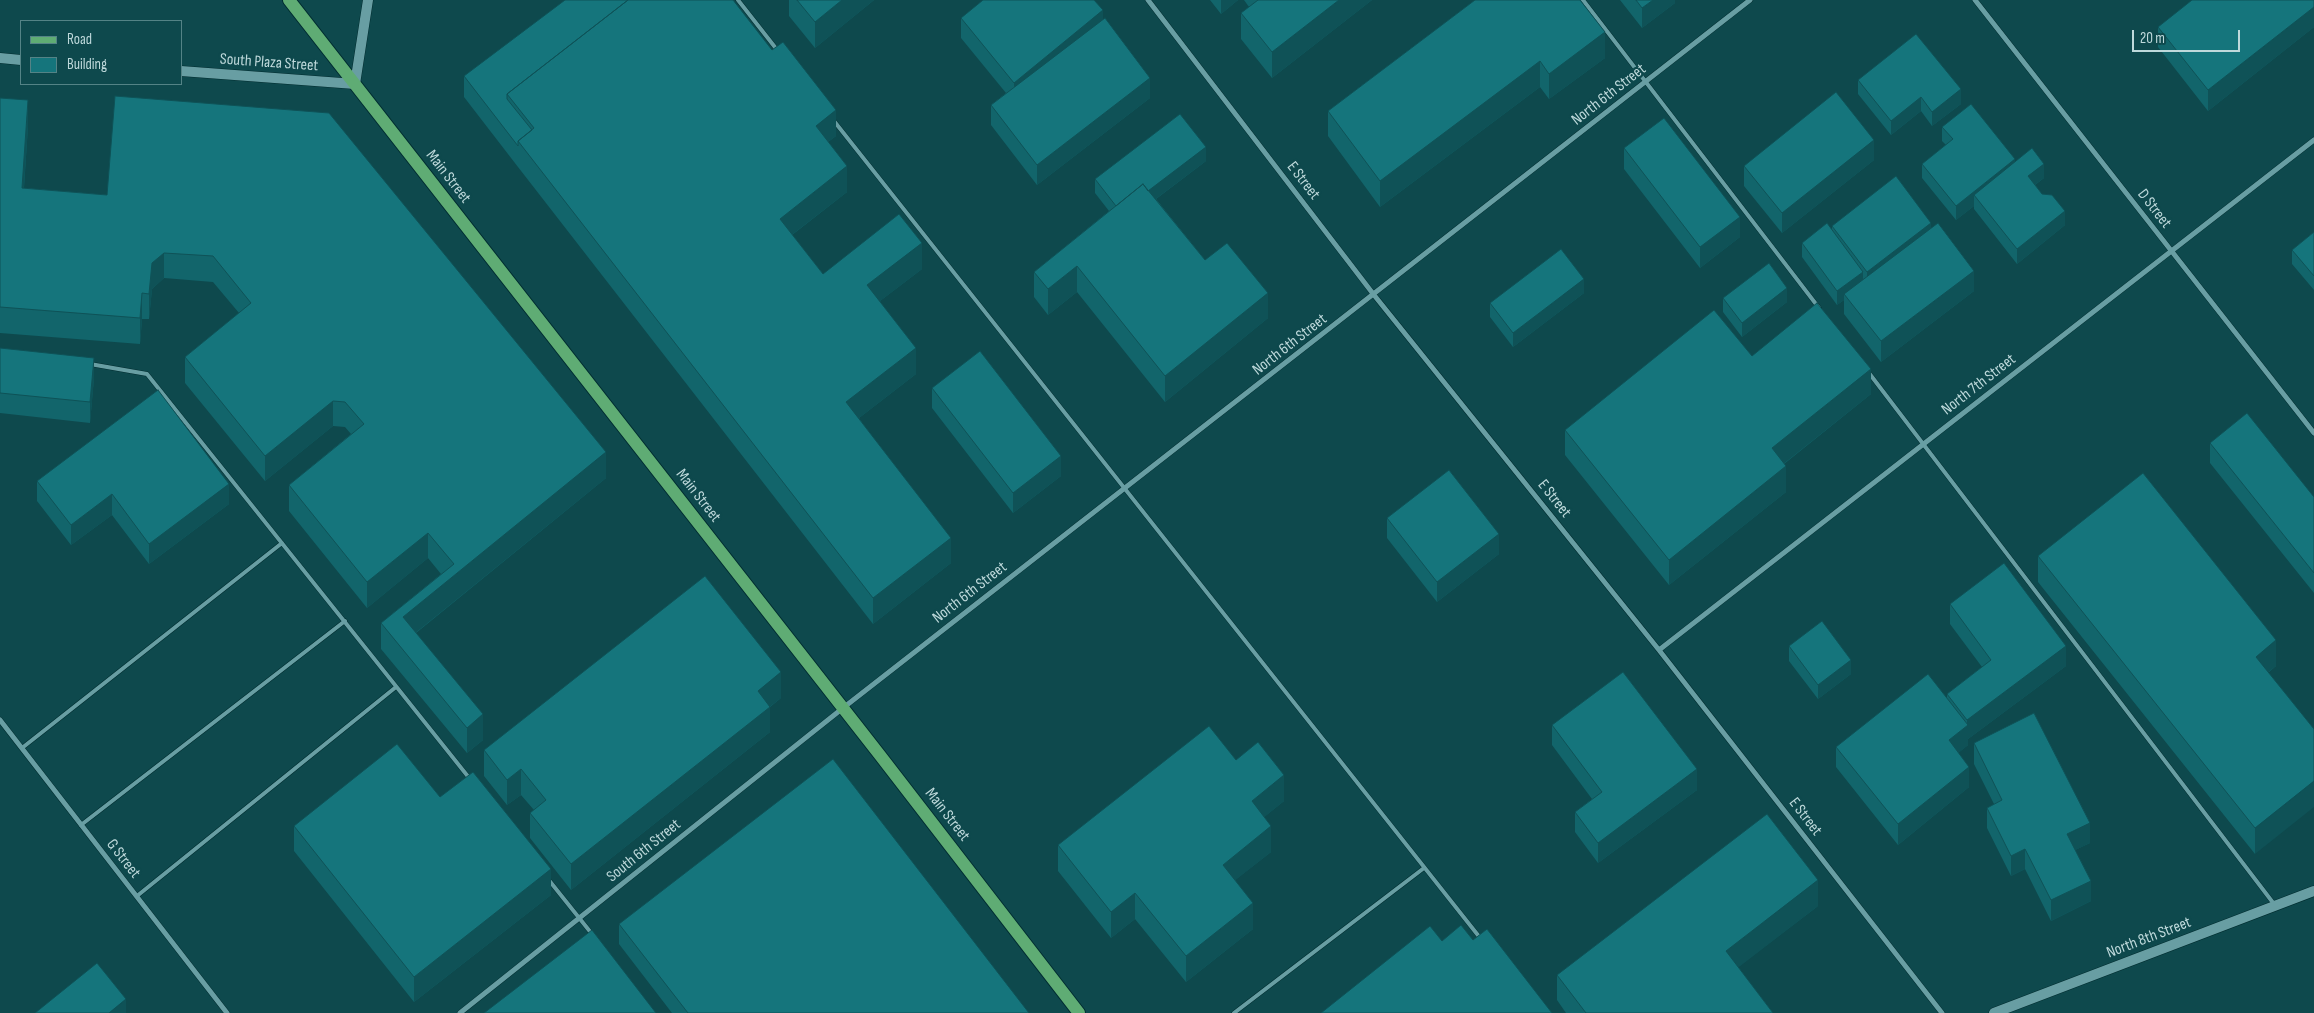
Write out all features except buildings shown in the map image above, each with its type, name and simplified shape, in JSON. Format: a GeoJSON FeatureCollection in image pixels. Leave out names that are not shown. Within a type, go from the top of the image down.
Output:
{"type":"FeatureCollection","features":[{"type":"Feature","properties":{"kind":"main road","name":"Main Street"},"geometry":{"type":"LineString","coordinates":[[289,0],[1079,1013]]}},
{"type":"Feature","properties":{"kind":"main road"},"geometry":{"type":"LineString","coordinates":[[355,84],[368,0]]}},
{"type":"Feature","properties":{"kind":"main road"},"geometry":{"type":"LineString","coordinates":[[0,58],[20,60]]}},
{"type":"Feature","properties":{"kind":"main road","name":"South Plaza Street"},"geometry":{"type":"LineString","coordinates":[[182,71],[355,84]]}},
{"type":"Feature","properties":{"kind":"main road","name":"North 8th Street"},"geometry":{"type":"LineString","coordinates":[[1994,1013],[2314,891]]}},
{"type":"Feature","properties":{"kind":"street","name":"E Street"},"geometry":{"type":"LineString","coordinates":[[1148,0],[1374,295],[1659,650],[1942,1013]]}},
{"type":"Feature","properties":{"kind":"street","name":"North 6th Street"},"geometry":{"type":"LineString","coordinates":[[843,708],[1750,0]]}},
{"type":"Feature","properties":{"kind":"street","name":"D Street"},"geometry":{"type":"LineString","coordinates":[[1975,0],[2314,432]]}},
{"type":"Feature","properties":{"kind":"street","name":"North 7th Street"},"geometry":{"type":"LineString","coordinates":[[1659,650],[2314,140]]}},
{"type":"Feature","properties":{"kind":"street","name":"South 6th Street"},"geometry":{"type":"LineString","coordinates":[[460,1013],[843,708]]}},
{"type":"Feature","properties":{"kind":"street","name":"G Street"},"geometry":{"type":"LineString","coordinates":[[0,720],[227,1013]]}},
{"type":"Feature","properties":{"kind":"lane"},"geometry":{"type":"LineString","coordinates":[[738,0],[781,54]]}},
{"type":"Feature","properties":{"kind":"lane"},"geometry":{"type":"LineString","coordinates":[[1583,0],[1821,310]]}},
{"type":"Feature","properties":{"kind":"lane"},"geometry":{"type":"LineString","coordinates":[[830,116],[1486,944]]}},
{"type":"Feature","properties":{"kind":"lane"},"geometry":{"type":"LineString","coordinates":[[88,364],[147,374],[476,787]]}},
{"type":"Feature","properties":{"kind":"lane"},"geometry":{"type":"LineString","coordinates":[[1863,366],[2276,906]]}},
{"type":"Feature","properties":{"kind":"lane"},"geometry":{"type":"LineString","coordinates":[[22,748],[282,543]]}},
{"type":"Feature","properties":{"kind":"lane"},"geometry":{"type":"LineString","coordinates":[[81,825],[345,621]]}},
{"type":"Feature","properties":{"kind":"lane"},"geometry":{"type":"LineString","coordinates":[[137,896],[396,687]]}},
{"type":"Feature","properties":{"kind":"lane"},"geometry":{"type":"LineString","coordinates":[[1234,1013],[1424,868]]}},
{"type":"Feature","properties":{"kind":"lane"},"geometry":{"type":"LineString","coordinates":[[543,872],[596,940]]}}]}
